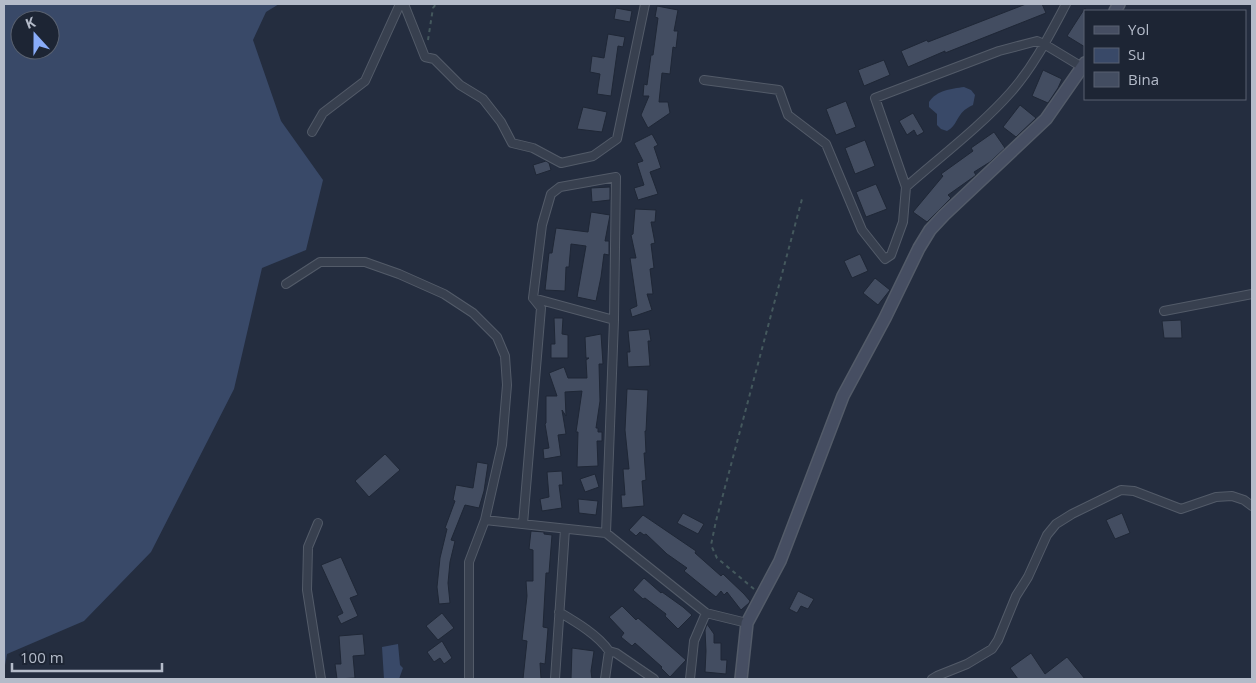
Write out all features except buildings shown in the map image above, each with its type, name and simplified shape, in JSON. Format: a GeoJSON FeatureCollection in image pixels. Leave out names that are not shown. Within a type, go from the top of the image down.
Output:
{"type":"FeatureCollection","features":[{"type":"Feature","properties":{"kind":"main road"},"geometry":{"type":"LineString","coordinates":[[741,679],[747,623],[780,561],[843,396],[885,318],[919,248],[930,230],[944,215],[1046,119],[1084,65]]}},
{"type":"Feature","properties":{"kind":"street"},"geometry":{"type":"LineString","coordinates":[[312,132],[323,113],[365,81],[400,4]]}},
{"type":"Feature","properties":{"kind":"street"},"geometry":{"type":"LineString","coordinates":[[404,4],[425,58],[434,59],[460,85],[483,98],[501,122],[512,143],[533,148],[561,163],[593,156],[617,139],[645,4]]}},
{"type":"Feature","properties":{"kind":"street"},"geometry":{"type":"LineString","coordinates":[[906,187],[963,138],[1012,92],[1037,58],[1066,4]]}},
{"type":"Feature","properties":{"kind":"street"},"geometry":{"type":"LineString","coordinates":[[704,80],[779,90],[788,115],[826,144],[862,230],[885,259],[891,254],[903,222],[906,187],[875,98],[1000,51],[1037,41],[1084,65]]}},
{"type":"Feature","properties":{"kind":"street"},"geometry":{"type":"LineString","coordinates":[[523,524],[541,308],[533,298],[542,225],[551,194],[560,187],[616,177],[614,320],[606,533]]}},
{"type":"Feature","properties":{"kind":"street"},"geometry":{"type":"LineString","coordinates":[[286,284],[320,262],[365,262],[399,274],[444,294],[473,313],[497,337],[505,356],[508,385],[502,445],[485,520],[469,562],[468,679]]}},
{"type":"Feature","properties":{"kind":"street"},"geometry":{"type":"LineString","coordinates":[[1164,311],[1252,294]]}},
{"type":"Feature","properties":{"kind":"street"},"geometry":{"type":"LineString","coordinates":[[533,298],[614,320]]}},
{"type":"Feature","properties":{"kind":"street"},"geometry":{"type":"LineString","coordinates":[[932,679],[967,664],[992,649],[1047,535],[1056,524],[1072,514],[1121,490],[1134,491],[1181,509],[1216,497],[1232,496],[1244,500],[1252,506]]}},
{"type":"Feature","properties":{"kind":"street"},"geometry":{"type":"LineString","coordinates":[[485,520],[606,533],[706,613],[747,623]]}},
{"type":"Feature","properties":{"kind":"street"},"geometry":{"type":"LineString","coordinates":[[318,523],[308,547],[307,590],[321,679]]}},
{"type":"Feature","properties":{"kind":"street"},"geometry":{"type":"LineString","coordinates":[[555,679],[565,528]]}},
{"type":"Feature","properties":{"kind":"street"},"geometry":{"type":"LineString","coordinates":[[559,612],[575,621],[609,651],[616,653],[654,679]]}},
{"type":"Feature","properties":{"kind":"street"},"geometry":{"type":"LineString","coordinates":[[690,679],[694,641],[706,613]]}},
{"type":"Feature","properties":{"kind":"street"},"geometry":{"type":"LineString","coordinates":[[605,679],[609,651]]}},
{"type":"Feature","properties":{"kind":"path"},"geometry":{"type":"LineString","coordinates":[[425,58],[433,8],[436,4]]}},
{"type":"Feature","properties":{"kind":"path"},"geometry":{"type":"LineString","coordinates":[[762,595],[717,558],[711,545],[802,199]]}},
{"type":"Feature","properties":{"kind":"water"},"geometry":{"type":"Polygon","coordinates":[[[4,4],[279,4],[266,12],[253,40],[281,121],[323,180],[306,250],[262,268],[234,389],[151,552],[84,621],[7,654],[4,671],[4,4]]]}},
{"type":"Feature","properties":{"kind":"water"},"geometry":{"type":"Polygon","coordinates":[[[964,87],[971,90],[975,95],[973,105],[960,115],[954,126],[947,131],[941,129],[937,125],[937,114],[929,107],[929,102],[936,95],[949,89],[964,87]]]}},
{"type":"Feature","properties":{"kind":"water"},"geometry":{"type":"Polygon","coordinates":[[[398,644],[400,665],[403,668],[399,679],[384,679],[382,647],[398,644]]]}}]}
